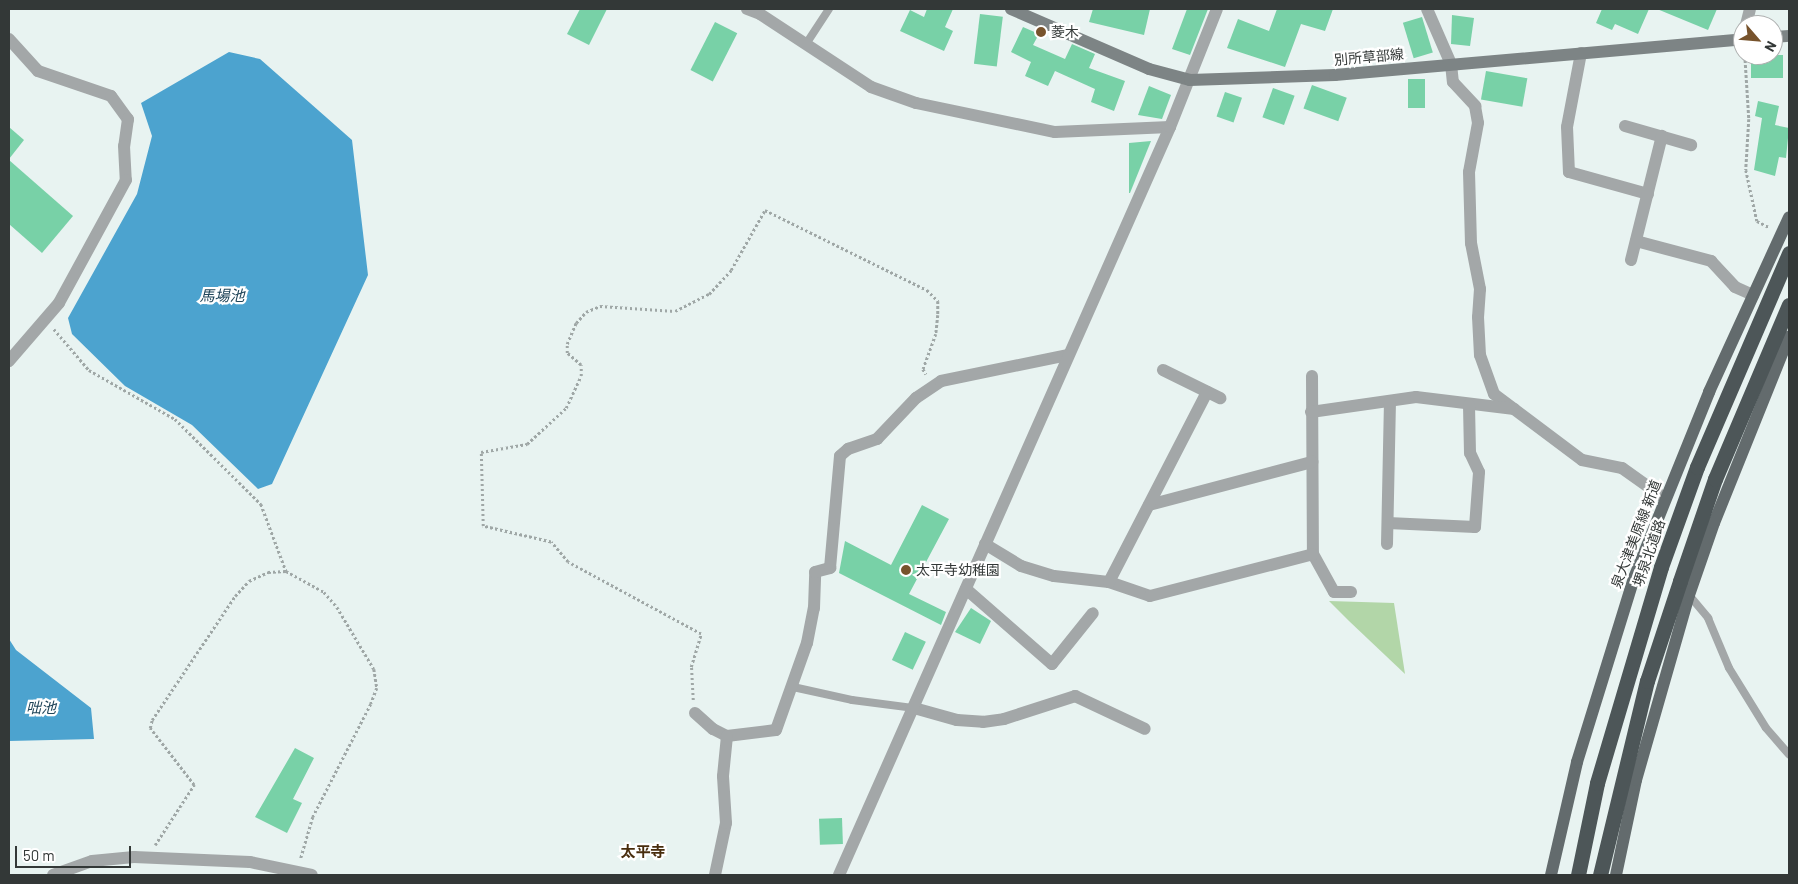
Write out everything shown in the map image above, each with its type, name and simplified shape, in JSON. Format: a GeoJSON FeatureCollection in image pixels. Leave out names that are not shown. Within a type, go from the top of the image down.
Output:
{"type":"FeatureCollection","features":[{"type":"Feature","properties":{"kind":"highway","name":"堺泉北道路"},"geometry":{"type":"LineString","coordinates":[[1578,875],[1598,783],[1661,567],[1704,449],[1789,253]]}},
{"type":"Feature","properties":{"kind":"highway"},"geometry":{"type":"LineString","coordinates":[[1600,875],[1645,690],[1680,581],[1715,479],[1789,305]]}},
{"type":"Feature","properties":{"kind":"main road","name":"別所草部線"},"geometry":{"type":"LineString","coordinates":[[1011,9],[1149,69],[1190,80],[1325,76],[1733,40]]}},
{"type":"Feature","properties":{"kind":"main road","name":"泉大津美原線 新道"},"geometry":{"type":"LineString","coordinates":[[1551,875],[1577,762],[1607,661],[1664,498],[1789,217]]}},
{"type":"Feature","properties":{"kind":"main road"},"geometry":{"type":"LineString","coordinates":[[1616,875],[1639,771],[1689,595],[1714,523],[1789,336]]}},
{"type":"Feature","properties":{"kind":"street"},"geometry":{"type":"LineString","coordinates":[[747,9],[806,44],[871,87],[916,103],[1055,132],[1170,128]]}},
{"type":"Feature","properties":{"kind":"street"},"geometry":{"type":"LineString","coordinates":[[839,875],[1170,128],[1217,9]]}},
{"type":"Feature","properties":{"kind":"street"},"geometry":{"type":"LineString","coordinates":[[1427,9],[1452,64],[1453,82],[1475,106],[1478,123],[1469,172],[1471,242],[1480,289],[1480,355],[1494,394],[1582,460],[1622,468],[1664,498]]}},
{"type":"Feature","properties":{"kind":"street"},"geometry":{"type":"LineString","coordinates":[[9,39],[38,71],[111,96],[128,119],[124,146],[126,180],[60,303],[9,361]]}},
{"type":"Feature","properties":{"kind":"street"},"geometry":{"type":"LineString","coordinates":[[1581,53],[1567,128],[1569,172],[1648,194]]}},
{"type":"Feature","properties":{"kind":"street"},"geometry":{"type":"LineString","coordinates":[[1625,126],[1691,145]]}},
{"type":"Feature","properties":{"kind":"street"},"geometry":{"type":"LineString","coordinates":[[1632,260],[1662,136]]}},
{"type":"Feature","properties":{"kind":"street"},"geometry":{"type":"LineString","coordinates":[[1636,241],[1711,261],[1735,287],[1753,295]]}},
{"type":"Feature","properties":{"kind":"street"},"geometry":{"type":"LineString","coordinates":[[695,713],[713,729],[728,736],[776,730],[793,687],[812,616],[814,572],[830,568],[840,456],[848,449],[877,440],[916,398],[934,386],[982,370],[1068,355]]}},
{"type":"Feature","properties":{"kind":"street"},"geometry":{"type":"LineString","coordinates":[[1163,370],[1220,398]]}},
{"type":"Feature","properties":{"kind":"street"},"geometry":{"type":"LineString","coordinates":[[1312,376],[1313,554],[1334,592],[1351,592]]}},
{"type":"Feature","properties":{"kind":"street"},"geometry":{"type":"LineString","coordinates":[[1110,582],[1207,392]]}},
{"type":"Feature","properties":{"kind":"street"},"geometry":{"type":"LineString","coordinates":[[1311,412],[1416,397],[1514,409]]}},
{"type":"Feature","properties":{"kind":"street"},"geometry":{"type":"LineString","coordinates":[[1387,544],[1390,401]]}},
{"type":"Feature","properties":{"kind":"street"},"geometry":{"type":"LineString","coordinates":[[1388,523],[1475,527],[1479,472],[1470,453],[1469,405]]}},
{"type":"Feature","properties":{"kind":"street"},"geometry":{"type":"LineString","coordinates":[[1149,505],[1312,462]]}},
{"type":"Feature","properties":{"kind":"street"},"geometry":{"type":"LineString","coordinates":[[985,544],[1021,566],[1054,576],[1110,582],[1150,596],[1313,554]]}},
{"type":"Feature","properties":{"kind":"street"},"geometry":{"type":"LineString","coordinates":[[966,589],[1052,664],[1093,613]]}},
{"type":"Feature","properties":{"kind":"street"},"geometry":{"type":"LineString","coordinates":[[914,708],[957,720],[983,722],[1004,719],[1075,696],[1145,729]]}},
{"type":"Feature","properties":{"kind":"street"},"geometry":{"type":"LineString","coordinates":[[715,875],[726,822],[723,776],[728,736]]}},
{"type":"Feature","properties":{"kind":"street"},"geometry":{"type":"LineString","coordinates":[[53,875],[92,861],[146,857],[250,862],[302,874]]}},
{"type":"Feature","properties":{"kind":"lane"},"geometry":{"type":"LineString","coordinates":[[806,44],[829,9]]}},
{"type":"Feature","properties":{"kind":"lane"},"geometry":{"type":"LineString","coordinates":[[1689,595],[1708,618],[1729,668],[1766,728],[1789,754]]}},
{"type":"Feature","properties":{"kind":"lane"},"geometry":{"type":"LineString","coordinates":[[793,687],[852,700],[914,708]]}},
{"type":"Feature","properties":{"kind":"path"},"geometry":{"type":"LineString","coordinates":[[1745,65],[1749,119],[1746,170],[1757,221],[1782,234]]}},
{"type":"Feature","properties":{"kind":"path"},"geometry":{"type":"LineString","coordinates":[[695,713],[691,667],[701,634],[568,562],[551,542],[483,526],[481,452],[528,444],[566,408],[581,376],[581,366],[567,353],[567,344],[576,323],[586,312],[600,306],[675,311],[709,294],[730,270],[765,210],[927,290],[938,301],[936,334],[923,369],[934,386]]}},
{"type":"Feature","properties":{"kind":"path"},"geometry":{"type":"LineString","coordinates":[[47,320],[89,370],[175,419],[261,504],[286,571]]}},
{"type":"Feature","properties":{"kind":"path"},"geometry":{"type":"LineString","coordinates":[[146,857],[194,786],[150,728],[152,720],[235,596],[249,581],[268,572],[286,571],[324,592],[337,607],[374,668],[377,688],[313,817],[302,874]]}},
{"type":"Feature","properties":{"kind":"green space"},"geometry":{"type":"Polygon","coordinates":[[[1329,601],[1394,603],[1405,674],[1349,621],[1329,601]]]}},
{"type":"Feature","properties":{"kind":"water","name":"馬場池"},"geometry":{"type":"Polygon","coordinates":[[[229,52],[260,59],[352,140],[368,275],[272,484],[258,489],[192,425],[125,386],[72,334],[68,318],[137,194],[152,136],[141,103],[229,52]]]}},
{"type":"Feature","properties":{"kind":"water","name":"咄池"},"geometry":{"type":"Polygon","coordinates":[[[9,639],[16,650],[91,708],[94,739],[9,741],[9,639]]]}},
{"type":"Feature","properties":{"kind":"building"},"geometry":{"type":"Polygon","coordinates":[[[580,9],[607,9],[589,45],[567,34],[580,9]]]}},
{"type":"Feature","properties":{"kind":"building"},"geometry":{"type":"Polygon","coordinates":[[[927,9],[953,9],[945,27],[953,31],[944,51],[900,31],[910,10],[924,17],[927,9]]]}},
{"type":"Feature","properties":{"kind":"building"},"geometry":{"type":"Polygon","coordinates":[[[1093,9],[1150,9],[1144,35],[1089,22],[1093,9]]]}},
{"type":"Feature","properties":{"kind":"building"},"geometry":{"type":"Polygon","coordinates":[[[1187,9],[1208,9],[1190,55],[1172,49],[1187,9]]]}},
{"type":"Feature","properties":{"kind":"building"},"geometry":{"type":"Polygon","coordinates":[[[1277,9],[1333,9],[1325,31],[1301,24],[1285,67],[1227,48],[1238,19],[1269,31],[1277,9]]]}},
{"type":"Feature","properties":{"kind":"building"},"geometry":{"type":"Polygon","coordinates":[[[1602,9],[1649,9],[1638,34],[1615,24],[1612,30],[1596,23],[1602,9]]]}},
{"type":"Feature","properties":{"kind":"building"},"geometry":{"type":"Polygon","coordinates":[[[1657,9],[1717,9],[1708,30],[1657,9]]]}},
{"type":"Feature","properties":{"kind":"building"},"geometry":{"type":"Polygon","coordinates":[[[980,14],[1003,17],[997,66],[974,64],[980,14]]]}},
{"type":"Feature","properties":{"kind":"building"},"geometry":{"type":"Polygon","coordinates":[[[1452,15],[1474,18],[1470,46],[1451,44],[1452,15]]]}},
{"type":"Feature","properties":{"kind":"building"},"geometry":{"type":"Polygon","coordinates":[[[1422,17],[1433,52],[1414,58],[1403,23],[1422,17]]]}},
{"type":"Feature","properties":{"kind":"building"},"geometry":{"type":"Polygon","coordinates":[[[715,22],[737,33],[713,81],[690,70],[715,22]]]}},
{"type":"Feature","properties":{"kind":"building"},"geometry":{"type":"Polygon","coordinates":[[[1023,27],[1039,34],[1033,45],[1065,59],[1072,44],[1095,54],[1089,68],[1125,81],[1114,111],[1091,102],[1095,89],[1055,71],[1048,86],[1025,76],[1031,62],[1011,52],[1023,27]]]}},
{"type":"Feature","properties":{"kind":"building"},"geometry":{"type":"Polygon","coordinates":[[[1751,65],[1783,65],[1783,78],[1751,78],[1751,65]]]}},
{"type":"Feature","properties":{"kind":"building"},"geometry":{"type":"Polygon","coordinates":[[[1486,71],[1527,78],[1522,107],[1481,100],[1486,71]]]}},
{"type":"Feature","properties":{"kind":"building"},"geometry":{"type":"Polygon","coordinates":[[[1408,79],[1425,79],[1425,108],[1408,108],[1408,79]]]}},
{"type":"Feature","properties":{"kind":"building"},"geometry":{"type":"Polygon","coordinates":[[[1312,85],[1347,98],[1338,121],[1303,108],[1312,85]]]}},
{"type":"Feature","properties":{"kind":"building"},"geometry":{"type":"Polygon","coordinates":[[[1149,86],[1171,95],[1162,119],[1138,115],[1149,86]]]}},
{"type":"Feature","properties":{"kind":"building"},"geometry":{"type":"Polygon","coordinates":[[[1273,88],[1295,96],[1284,125],[1262,117],[1273,88]]]}},
{"type":"Feature","properties":{"kind":"building"},"geometry":{"type":"Polygon","coordinates":[[[1225,92],[1242,98],[1234,122],[1217,117],[1225,92]]]}},
{"type":"Feature","properties":{"kind":"building"},"geometry":{"type":"Polygon","coordinates":[[[1758,101],[1779,106],[1775,125],[1789,128],[1786,158],[1779,157],[1775,176],[1754,170],[1762,118],[1755,116],[1758,101]]]}},
{"type":"Feature","properties":{"kind":"building"},"geometry":{"type":"Polygon","coordinates":[[[9,127],[24,140],[9,159],[9,127]]]}},
{"type":"Feature","properties":{"kind":"building"},"geometry":{"type":"Polygon","coordinates":[[[1151,141],[1130,193],[1129,193],[1129,143],[1151,141]]]}},
{"type":"Feature","properties":{"kind":"building"},"geometry":{"type":"Polygon","coordinates":[[[9,160],[73,216],[42,253],[9,224],[9,160]]]}},
{"type":"Feature","properties":{"kind":"building"},"geometry":{"type":"Polygon","coordinates":[[[922,505],[949,519],[909,594],[946,612],[941,625],[839,573],[845,541],[891,565],[922,505]]]}},
{"type":"Feature","properties":{"kind":"building"},"geometry":{"type":"Polygon","coordinates":[[[971,608],[991,621],[980,644],[955,632],[971,608]]]}},
{"type":"Feature","properties":{"kind":"building"},"geometry":{"type":"Polygon","coordinates":[[[905,632],[926,642],[913,670],[892,660],[905,632]]]}},
{"type":"Feature","properties":{"kind":"building"},"geometry":{"type":"Polygon","coordinates":[[[295,748],[314,758],[293,799],[302,803],[287,833],[255,817],[295,748]]]}},
{"type":"Feature","properties":{"kind":"building"},"geometry":{"type":"Polygon","coordinates":[[[842,818],[843,844],[820,845],[819,819],[842,818]]]}},
{"type":"Feature","properties":{"kind":"place","name":"菱木"},"geometry":{"type":"Point","coordinates":[1041,32]}},
{"type":"Feature","properties":{"kind":"place","name":"太平寺幼稚園"},"geometry":{"type":"Point","coordinates":[906,570]}},
{"type":"Feature","properties":{"kind":"district","name":"太平寺"},"geometry":{"type":"Point","coordinates":[643,852]}}]}
